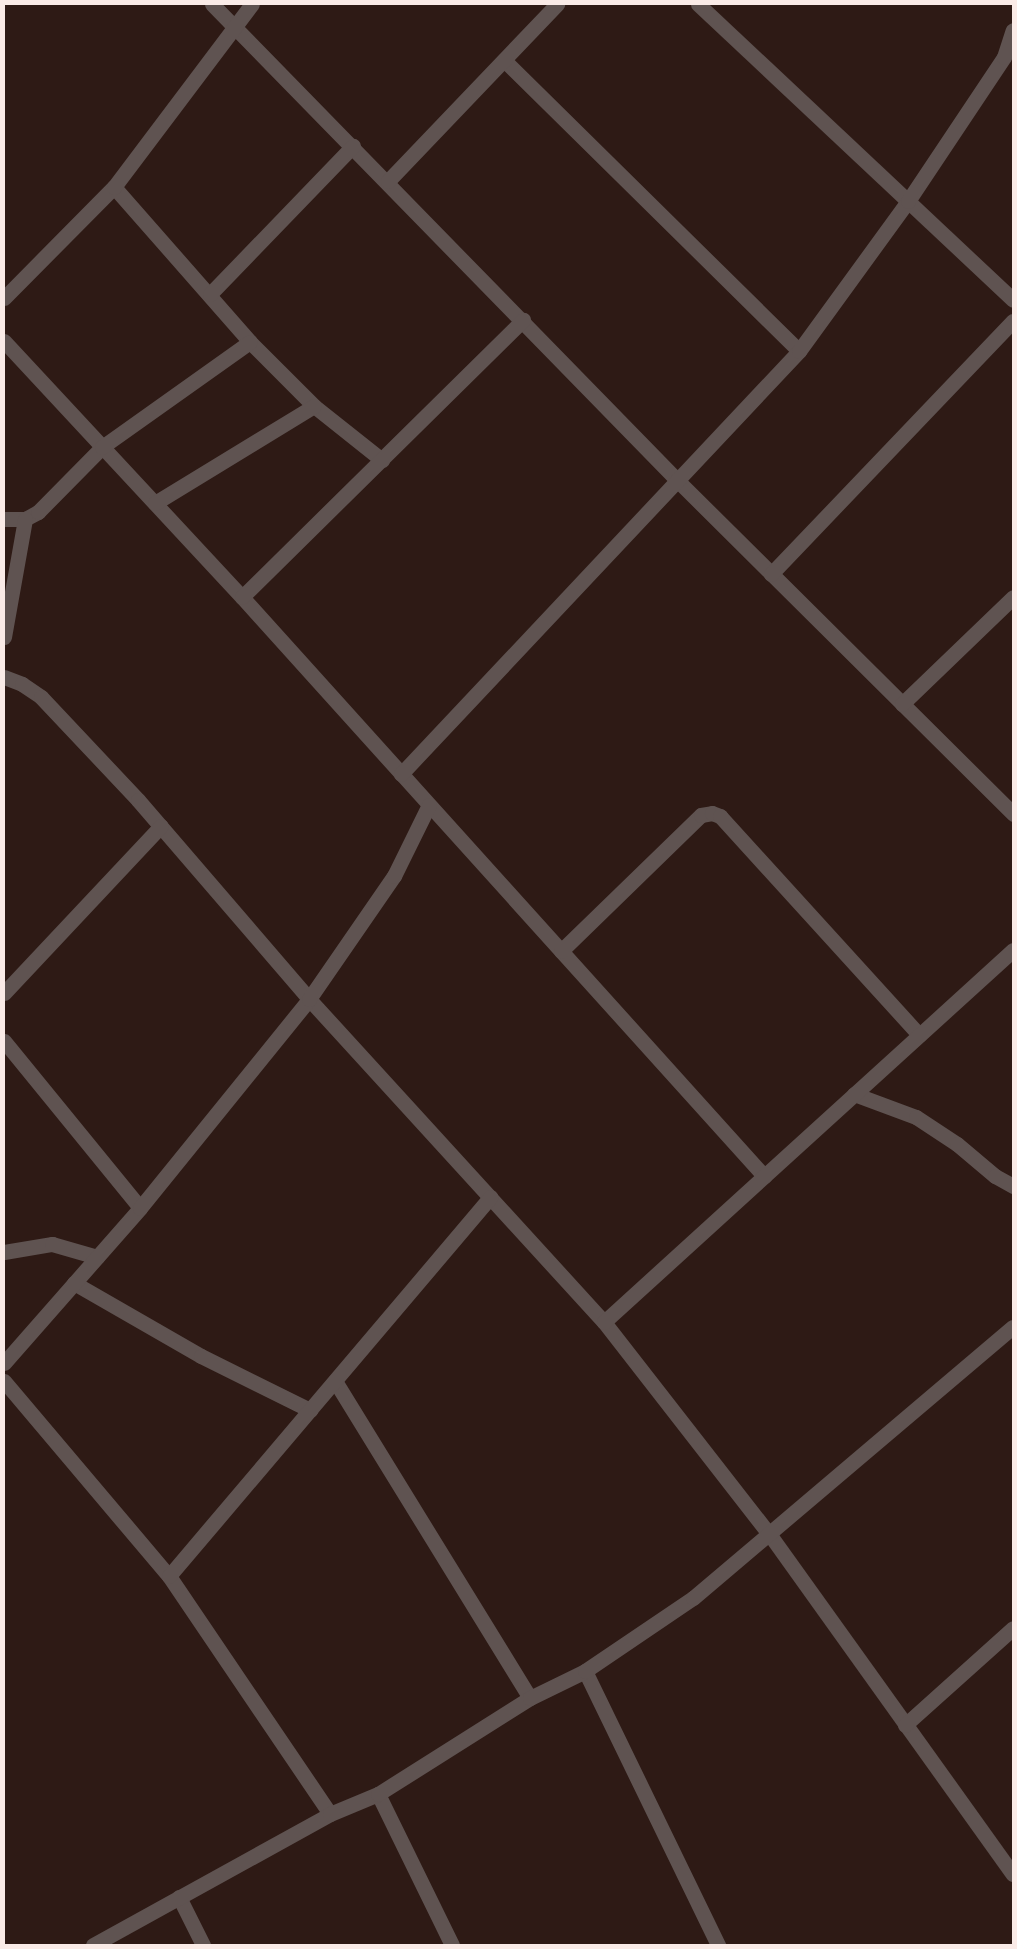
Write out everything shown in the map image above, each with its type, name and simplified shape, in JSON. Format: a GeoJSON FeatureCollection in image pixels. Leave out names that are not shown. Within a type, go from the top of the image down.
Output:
{"type":"FeatureCollection","features":[{"type":"Feature","properties":{"kind":"street"},"geometry":{"type":"LineString","coordinates":[[212,4],[388,181],[677,480],[1013,814]]}},
{"type":"Feature","properties":{"kind":"street"},"geometry":{"type":"LineString","coordinates":[[4,298],[114,187],[234,25],[252,4]]}},
{"type":"Feature","properties":{"kind":"street"},"geometry":{"type":"LineString","coordinates":[[388,181],[557,4]]}},
{"type":"Feature","properties":{"kind":"street"},"geometry":{"type":"LineString","coordinates":[[698,4],[1013,300]]}},
{"type":"Feature","properties":{"kind":"street"},"geometry":{"type":"LineString","coordinates":[[401,774],[799,351],[908,201],[1004,57],[1013,30]]}},
{"type":"Feature","properties":{"kind":"street"},"geometry":{"type":"LineString","coordinates":[[504,60],[799,351]]}},
{"type":"Feature","properties":{"kind":"street"},"geometry":{"type":"LineString","coordinates":[[210,294],[353,146]]}},
{"type":"Feature","properties":{"kind":"street"},"geometry":{"type":"LineString","coordinates":[[114,187],[210,294],[250,342],[314,406],[382,460]]}},
{"type":"Feature","properties":{"kind":"street"},"geometry":{"type":"LineString","coordinates":[[242,597],[523,320]]}},
{"type":"Feature","properties":{"kind":"street"},"geometry":{"type":"LineString","coordinates":[[772,574],[1013,321]]}},
{"type":"Feature","properties":{"kind":"street"},"geometry":{"type":"LineString","coordinates":[[4,341],[242,597],[764,1176]]}},
{"type":"Feature","properties":{"kind":"street"},"geometry":{"type":"LineString","coordinates":[[4,519],[25,519],[38,512],[102,447],[250,342]]}},
{"type":"Feature","properties":{"kind":"street"},"geometry":{"type":"LineString","coordinates":[[155,503],[314,406]]}},
{"type":"Feature","properties":{"kind":"street"},"geometry":{"type":"LineString","coordinates":[[4,637],[25,519]]}},
{"type":"Feature","properties":{"kind":"street"},"geometry":{"type":"LineString","coordinates":[[902,704],[1013,597]]}},
{"type":"Feature","properties":{"kind":"street"},"geometry":{"type":"LineString","coordinates":[[4,677],[22,684],[41,697],[161,826],[309,1000],[604,1322],[770,1535],[1013,1874]]}},
{"type":"Feature","properties":{"kind":"street"},"geometry":{"type":"LineString","coordinates":[[4,1363],[140,1208],[309,1000],[394,876],[429,805]]}},
{"type":"Feature","properties":{"kind":"street"},"geometry":{"type":"LineString","coordinates":[[561,951],[701,815],[712,813],[720,816],[919,1035]]}},
{"type":"Feature","properties":{"kind":"street"},"geometry":{"type":"LineString","coordinates":[[4,992],[161,826]]}},
{"type":"Feature","properties":{"kind":"street"},"geometry":{"type":"LineString","coordinates":[[604,1322],[1013,950]]}},
{"type":"Feature","properties":{"kind":"street"},"geometry":{"type":"LineString","coordinates":[[4,1041],[140,1208]]}},
{"type":"Feature","properties":{"kind":"street"},"geometry":{"type":"LineString","coordinates":[[854,1094],[916,1117],[957,1144],[994,1176],[1013,1186]]}},
{"type":"Feature","properties":{"kind":"street"},"geometry":{"type":"LineString","coordinates":[[170,1576],[490,1197]]}},
{"type":"Feature","properties":{"kind":"street"},"geometry":{"type":"LineString","coordinates":[[4,1252],[52,1244],[97,1257]]}},
{"type":"Feature","properties":{"kind":"street"},"geometry":{"type":"LineString","coordinates":[[74,1283],[200,1356],[310,1410]]}},
{"type":"Feature","properties":{"kind":"street"},"geometry":{"type":"LineString","coordinates":[[93,1945],[330,1814],[378,1794],[530,1698],[585,1671],[693,1598],[770,1535],[1013,1327]]}},
{"type":"Feature","properties":{"kind":"street"},"geometry":{"type":"LineString","coordinates":[[4,1381],[170,1576],[330,1814]]}},
{"type":"Feature","properties":{"kind":"street"},"geometry":{"type":"LineString","coordinates":[[335,1381],[530,1698]]}},
{"type":"Feature","properties":{"kind":"street"},"geometry":{"type":"LineString","coordinates":[[905,1725],[1013,1628]]}},
{"type":"Feature","properties":{"kind":"street"},"geometry":{"type":"LineString","coordinates":[[585,1671],[718,1945]]}},
{"type":"Feature","properties":{"kind":"street"},"geometry":{"type":"LineString","coordinates":[[378,1794],[452,1945]]}},
{"type":"Feature","properties":{"kind":"street"},"geometry":{"type":"LineString","coordinates":[[179,1897],[204,1945]]}}]}
